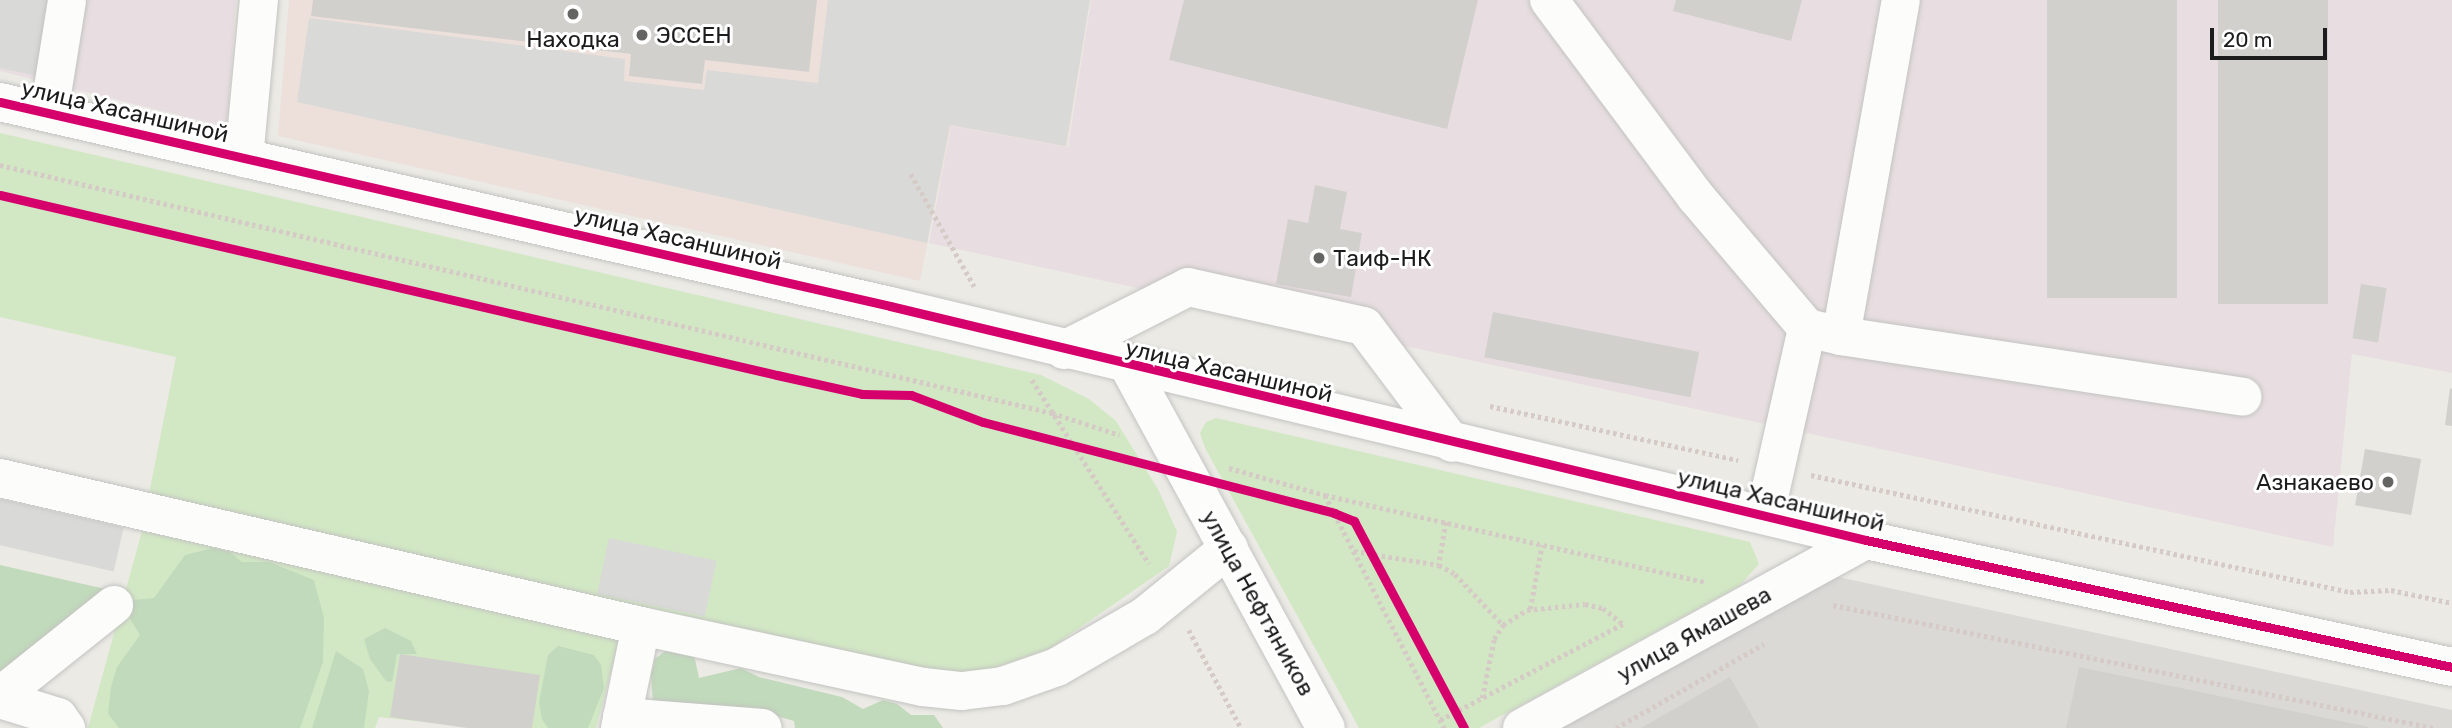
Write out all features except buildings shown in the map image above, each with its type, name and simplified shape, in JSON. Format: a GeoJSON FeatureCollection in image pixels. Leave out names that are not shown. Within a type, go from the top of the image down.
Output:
{"type":"FeatureCollection","features":[{"type":"Feature","properties":{"kind":"street"},"geometry":{"type":"LineString","coordinates":[[50,113],[67,0]]}},
{"type":"Feature","properties":{"kind":"street"},"geometry":{"type":"LineString","coordinates":[[244,158],[258,0]]}},
{"type":"Feature","properties":{"kind":"street"},"geometry":{"type":"LineString","coordinates":[[1549,0],[1696,197],[1824,332],[2242,397]]}},
{"type":"Feature","properties":{"kind":"street"},"geometry":{"type":"LineString","coordinates":[[1765,514],[1824,332],[1901,0]]}},
{"type":"Feature","properties":{"kind":"street","name":"улица Хасаншиной"},"geometry":{"type":"LineString","coordinates":[[0,102],[1765,514],[1866,540],[2452,667]]}},
{"type":"Feature","properties":{"kind":"street"},"geometry":{"type":"LineString","coordinates":[[1064,350],[1188,287],[1364,326],[1452,443]]}},
{"type":"Feature","properties":{"kind":"street","name":"улица Нефтяников"},"geometry":{"type":"LineString","coordinates":[[1129,367],[1326,728]]}},
{"type":"Feature","properties":{"kind":"street"},"geometry":{"type":"LineString","coordinates":[[0,478],[641,626],[923,687],[982,689],[1040,674],[1114,635],[1229,548]]}},
{"type":"Feature","properties":{"kind":"street","name":"улица Ямашева"},"geometry":{"type":"LineString","coordinates":[[1522,728],[1866,540]]}},
{"type":"Feature","properties":{"kind":"street"},"geometry":{"type":"LineString","coordinates":[[0,698],[114,605]]}},
{"type":"Feature","properties":{"kind":"street"},"geometry":{"type":"LineString","coordinates":[[641,626],[621,722],[763,728]]}},
{"type":"Feature","properties":{"kind":"street"},"geometry":{"type":"LineString","coordinates":[[0,698],[58,717],[66,728]]}},
{"type":"Feature","properties":{"kind":"path"},"geometry":{"type":"LineString","coordinates":[[0,165],[1052,413],[1175,453],[1325,495],[1703,582],[1692,588]]}},
{"type":"Feature","properties":{"kind":"path"},"geometry":{"type":"LineString","coordinates":[[911,174],[978,294]]}},
{"type":"Feature","properties":{"kind":"path"},"geometry":{"type":"LineString","coordinates":[[1028,374],[1153,570]]}},
{"type":"Feature","properties":{"kind":"path"},"geometry":{"type":"LineString","coordinates":[[1479,404],[1751,463]]}},
{"type":"Feature","properties":{"kind":"path"},"geometry":{"type":"LineString","coordinates":[[1061,442],[1086,448]]}},
{"type":"Feature","properties":{"kind":"path"},"geometry":{"type":"LineString","coordinates":[[1806,474],[2350,592],[2391,590],[2452,603]]}},
{"type":"Feature","properties":{"kind":"path"},"geometry":{"type":"LineString","coordinates":[[1325,495],[1444,728]]}},
{"type":"Feature","properties":{"kind":"path"},"geometry":{"type":"LineString","coordinates":[[1320,510],[1354,521]]}},
{"type":"Feature","properties":{"kind":"path"},"geometry":{"type":"LineString","coordinates":[[1438,565],[1446,522]]}},
{"type":"Feature","properties":{"kind":"path"},"geometry":{"type":"LineString","coordinates":[[1367,543],[1379,566]]}},
{"type":"Feature","properties":{"kind":"path"},"geometry":{"type":"LineString","coordinates":[[1530,609],[1542,545]]}},
{"type":"Feature","properties":{"kind":"path"},"geometry":{"type":"LineString","coordinates":[[1354,551],[1438,565],[1455,574],[1503,625]]}},
{"type":"Feature","properties":{"kind":"path"},"geometry":{"type":"LineString","coordinates":[[1482,698],[1488,654],[1503,625],[1530,609],[1585,604],[1603,608],[1623,624]]}},
{"type":"Feature","properties":{"kind":"path"},"geometry":{"type":"LineString","coordinates":[[1824,610],[1836,604],[2434,728]]}},
{"type":"Feature","properties":{"kind":"path"},"geometry":{"type":"LineString","coordinates":[[1440,720],[1457,716],[1482,698],[1634,618]]}},
{"type":"Feature","properties":{"kind":"path"},"geometry":{"type":"LineString","coordinates":[[1186,626],[1241,728]]}},
{"type":"Feature","properties":{"kind":"path"},"geometry":{"type":"LineString","coordinates":[[1616,728],[1766,643]]}},
{"type":"Feature","properties":{"kind":"path"},"geometry":{"type":"LineString","coordinates":[[1449,700],[1457,716]]}},
{"type":"Feature","properties":{"kind":"shaded area"},"geometry":{"type":"Polygon","coordinates":[[[0,0],[236,0],[227,127],[0,71],[0,0]]]}},
{"type":"Feature","properties":{"kind":"shaded area"},"geometry":{"type":"Polygon","coordinates":[[[0,0],[57,0],[42,77],[0,68],[0,0]]]}},
{"type":"Feature","properties":{"kind":"shaded area"},"geometry":{"type":"Polygon","coordinates":[[[289,0],[1090,0],[1067,147],[951,126],[920,281],[278,136],[289,0]]]}},
{"type":"Feature","properties":{"kind":"shaded area"},"geometry":{"type":"Polygon","coordinates":[[[828,0],[1090,0],[1066,146],[950,125],[927,243],[297,102],[309,18],[625,59],[624,81],[704,90],[707,70],[818,83],[828,0]]]}},
{"type":"Feature","properties":{"kind":"shaded area"},"geometry":{"type":"Polygon","coordinates":[[[1091,0],[2452,0],[2452,373],[2352,354],[2333,547],[929,243],[951,126],[1068,147],[1091,0]]]}},
{"type":"Feature","properties":{"kind":"shaded area"},"geometry":{"type":"Polygon","coordinates":[[[0,499],[124,528],[114,571],[0,545],[0,499]]]}},
{"type":"Feature","properties":{"kind":"shaded area"},"geometry":{"type":"Polygon","coordinates":[[[609,538],[717,561],[705,617],[597,594],[609,538]]]}},
{"type":"Feature","properties":{"kind":"shaded area"},"geometry":{"type":"Polygon","coordinates":[[[1829,575],[2452,710],[2452,728],[1548,728],[1829,575]]]}},
{"type":"Feature","properties":{"kind":"green space"},"geometry":{"type":"Polygon","coordinates":[[[0,133],[1041,375],[1089,399],[1116,421],[1159,491],[1177,532],[1169,566],[1049,649],[967,677],[148,499],[176,357],[0,317],[0,133]]]}},
{"type":"Feature","properties":{"kind":"green space"},"geometry":{"type":"Polygon","coordinates":[[[1216,418],[1750,542],[1759,564],[1739,586],[1479,728],[1359,728],[1205,448],[1200,433],[1206,422],[1216,418]]]}},
{"type":"Feature","properties":{"kind":"green space"},"geometry":{"type":"Polygon","coordinates":[[[142,531],[620,637],[596,728],[478,728],[379,717],[375,728],[88,728],[142,531]]]}},
{"type":"Feature","properties":{"kind":"green space"},"geometry":{"type":"Polygon","coordinates":[[[213,548],[230,552],[242,562],[269,562],[314,580],[324,618],[323,662],[300,728],[119,728],[108,714],[111,687],[117,667],[140,635],[130,619],[133,600],[154,598],[185,555],[213,548]]]}},
{"type":"Feature","properties":{"kind":"green space"},"geometry":{"type":"Polygon","coordinates":[[[0,565],[114,591],[0,679],[0,565]]]}},
{"type":"Feature","properties":{"kind":"green space"},"geometry":{"type":"Polygon","coordinates":[[[385,628],[411,641],[417,654],[397,654],[392,682],[386,681],[370,659],[364,639],[385,628]]]}},
{"type":"Feature","properties":{"kind":"green space"},"geometry":{"type":"Polygon","coordinates":[[[558,646],[594,655],[601,665],[604,688],[588,728],[548,728],[542,719],[539,702],[548,655],[558,646]]]}},
{"type":"Feature","properties":{"kind":"green space"},"geometry":{"type":"Polygon","coordinates":[[[669,648],[694,655],[699,678],[741,668],[759,677],[842,697],[863,709],[883,700],[897,704],[911,715],[934,715],[943,728],[795,728],[794,721],[770,714],[653,703],[651,675],[655,659],[669,648]]]}},
{"type":"Feature","properties":{"kind":"green space"},"geometry":{"type":"Polygon","coordinates":[[[336,651],[363,669],[369,691],[364,728],[312,728],[336,651]]]}},
{"type":"Feature","properties":{"kind":"cycle path"},"geometry":{"type":"LineString","coordinates":[[0,102],[890,306],[1866,540],[2452,667]]}},
{"type":"Feature","properties":{"kind":"cycle path"},"geometry":{"type":"LineString","coordinates":[[0,195],[862,394],[911,395],[983,422],[1334,513],[1354,521],[1464,728]]}},
{"type":"Feature","properties":{"kind":"place","name":"Находка"},"geometry":{"type":"Point","coordinates":[573,14]}},
{"type":"Feature","properties":{"kind":"place","name":"ЭССЕН"},"geometry":{"type":"Point","coordinates":[642,35]}},
{"type":"Feature","properties":{"kind":"place","name":"Таиф-НК"},"geometry":{"type":"Point","coordinates":[1319,258]}},
{"type":"Feature","properties":{"kind":"place","name":"Азнакаево"},"geometry":{"type":"Point","coordinates":[2388,482]}}]}
